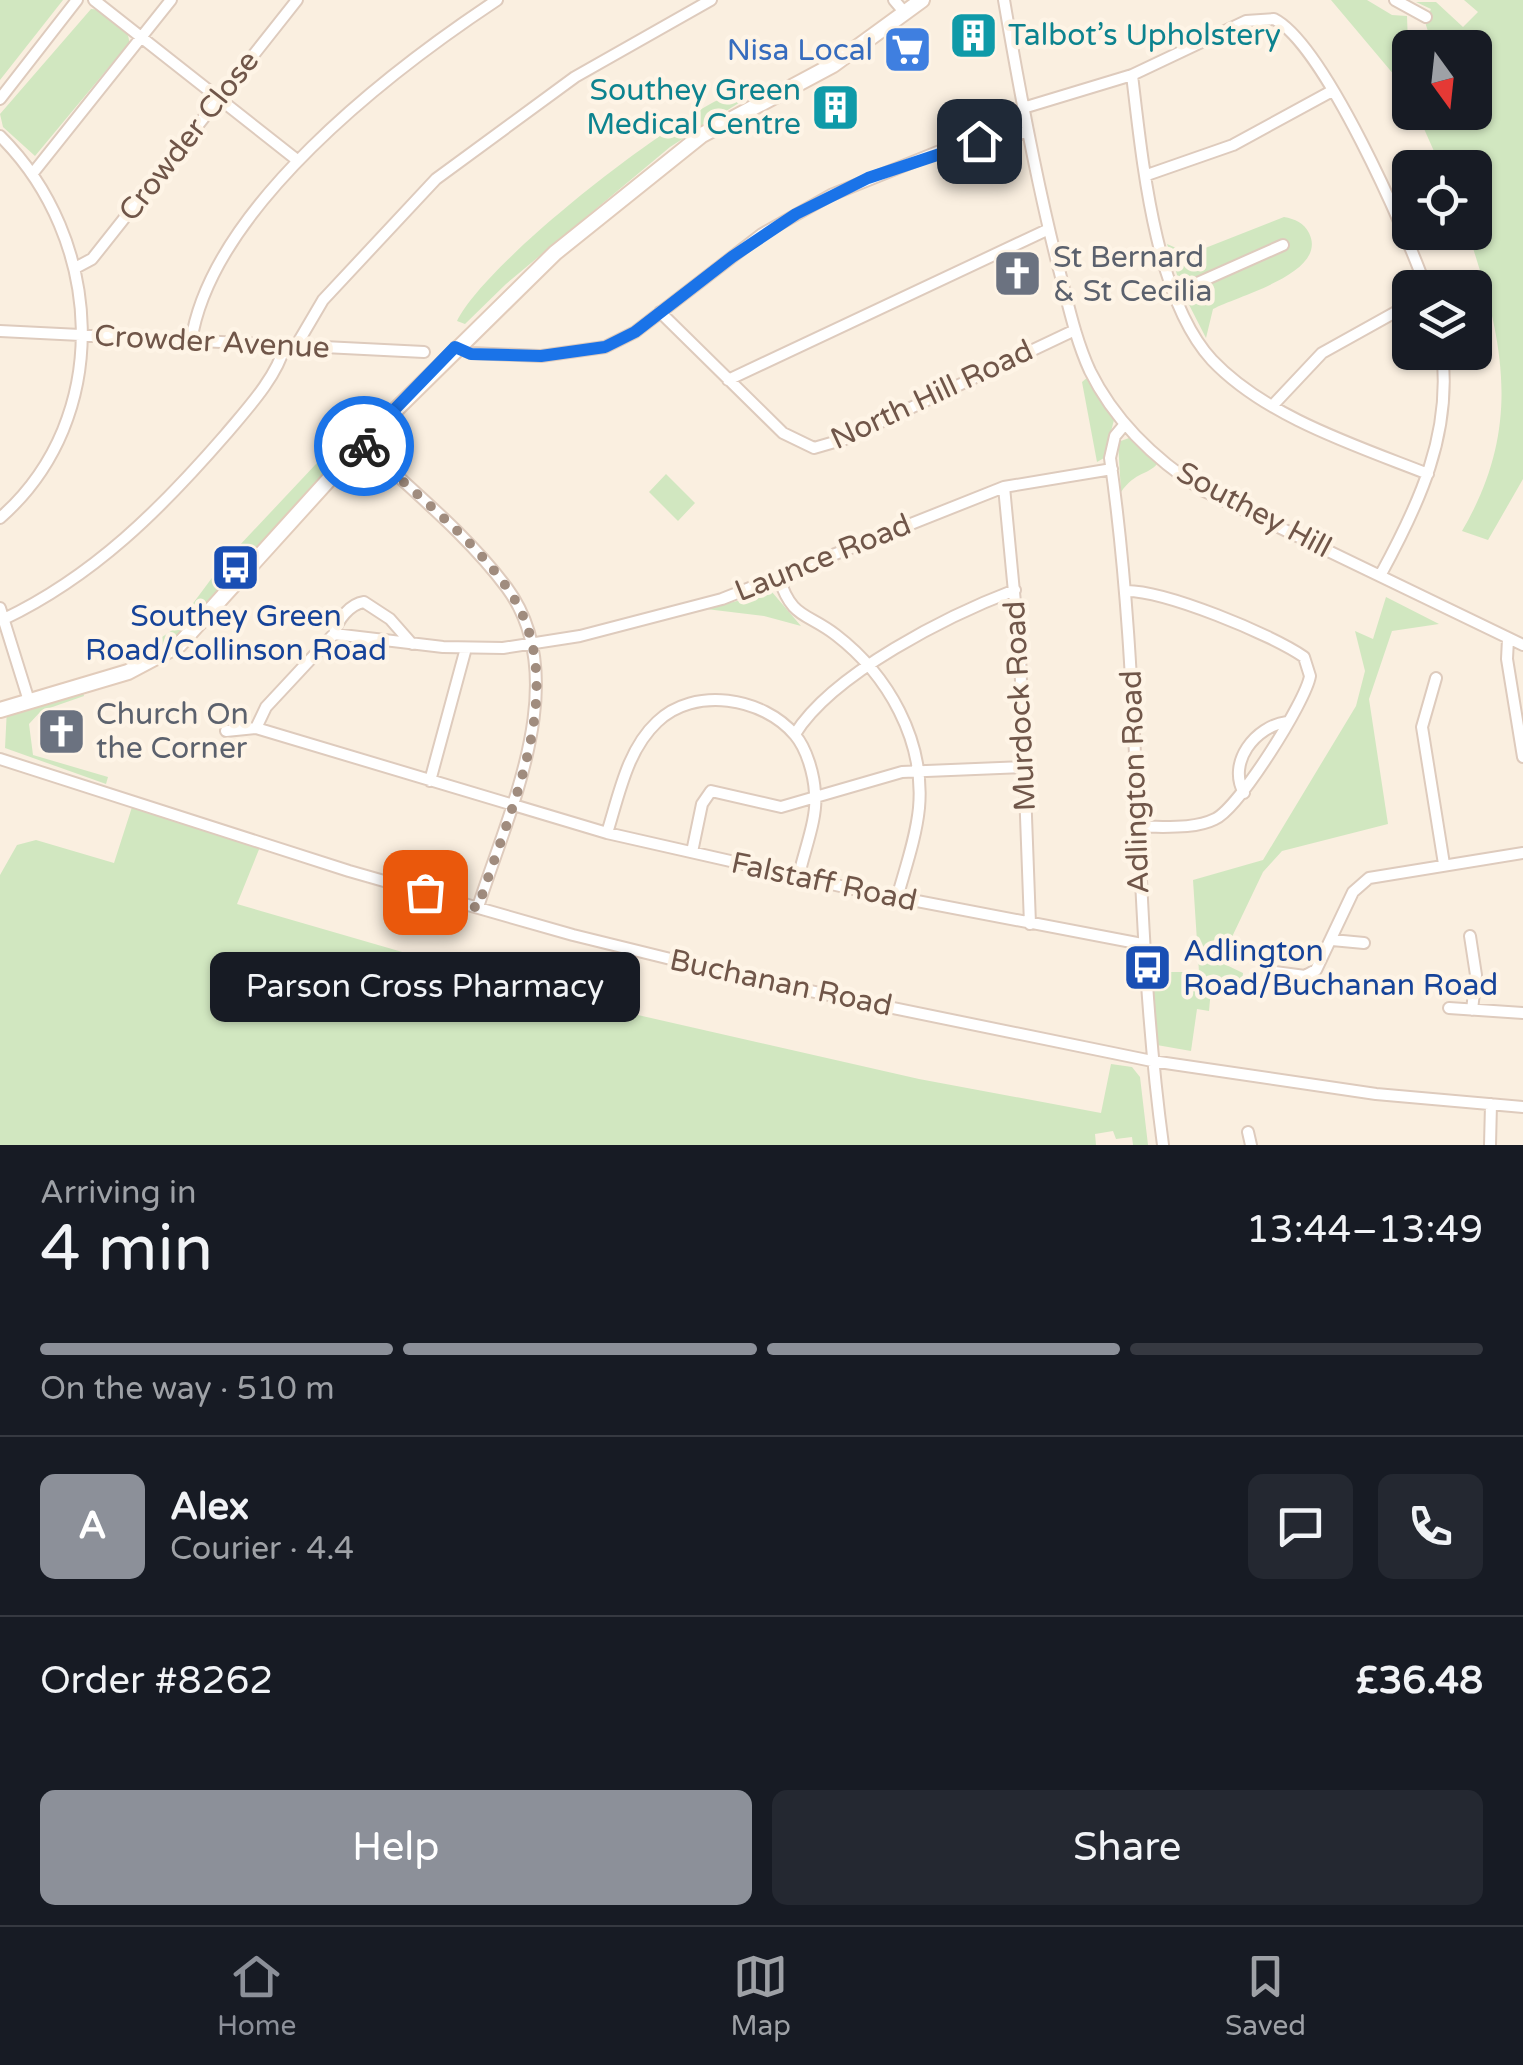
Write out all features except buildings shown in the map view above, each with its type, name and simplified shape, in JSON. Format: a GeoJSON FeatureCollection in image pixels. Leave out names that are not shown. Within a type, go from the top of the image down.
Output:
{"type":"FeatureCollection","features":[{"type":"Feature","properties":{"kind":"street"},"geometry":{"type":"LineString","coordinates":[[0,99],[77,0]]}},
{"type":"Feature","properties":{"kind":"street"},"geometry":{"type":"LineString","coordinates":[[94,0],[297,160]]}},
{"type":"Feature","properties":{"kind":"street"},"geometry":{"type":"LineString","coordinates":[[34,173],[171,0]]}},
{"type":"Feature","properties":{"kind":"street","name":"Crowder Close"},"geometry":{"type":"LineString","coordinates":[[77,266],[92,259],[296,0]]}},
{"type":"Feature","properties":{"kind":"street"},"geometry":{"type":"LineString","coordinates":[[191,342],[196,316],[213,276],[297,160],[399,70],[496,0]]}},
{"type":"Feature","properties":{"kind":"street"},"geometry":{"type":"LineString","coordinates":[[29,701],[2,614],[67,585],[145,522],[242,415],[323,300],[436,179],[575,77],[711,0]]}},
{"type":"Feature","properties":{"kind":"street"},"geometry":{"type":"LineString","coordinates":[[894,0],[904,13]]}},
{"type":"Feature","properties":{"kind":"street"},"geometry":{"type":"LineString","coordinates":[[0,710],[144,666],[179,645],[362,443],[544,262],[656,169],[723,123],[833,64],[922,0]]}},
{"type":"Feature","properties":{"kind":"street","name":"Southey Hill"},"geometry":{"type":"LineString","coordinates":[[1004,0],[1027,132],[1075,330],[1091,372],[1125,424],[1169,466],[1204,491],[1523,645]]}},
{"type":"Feature","properties":{"kind":"street"},"geometry":{"type":"LineString","coordinates":[[1396,0],[1426,17]]}},
{"type":"Feature","properties":{"kind":"street"},"geometry":{"type":"LineString","coordinates":[[1023,108],[1132,75],[1246,21],[1267,17],[1288,28],[1332,91],[1384,184],[1419,270]]}},
{"type":"Feature","properties":{"kind":"street"},"geometry":{"type":"LineString","coordinates":[[1132,75],[1146,175],[1175,292],[1188,324],[1212,360],[1239,383],[1274,404],[1428,474]]}},
{"type":"Feature","properties":{"kind":"street"},"geometry":{"type":"LineString","coordinates":[[1146,175],[1233,144],[1332,91]]}},
{"type":"Feature","properties":{"kind":"street"},"geometry":{"type":"LineString","coordinates":[[455,347],[471,354],[584,353],[620,340],[762,234],[831,195],[945,149],[1027,132]]}},
{"type":"Feature","properties":{"kind":"street"},"geometry":{"type":"LineString","coordinates":[[0,136],[34,173],[60,219],[77,266],[84,336],[74,392],[50,456],[25,492],[0,518]]}},
{"type":"Feature","properties":{"kind":"street"},"geometry":{"type":"LineString","coordinates":[[728,380],[1049,229]]}},
{"type":"Feature","properties":{"kind":"street"},"geometry":{"type":"LineString","coordinates":[[1175,292],[1282,245]]}},
{"type":"Feature","properties":{"kind":"street","name":"North Hill Road"},"geometry":{"type":"LineString","coordinates":[[660,312],[794,442],[824,447],[1075,330]]}},
{"type":"Feature","properties":{"kind":"street"},"geometry":{"type":"LineString","coordinates":[[1274,404],[1300,371],[1322,353],[1392,314]]}},
{"type":"Feature","properties":{"kind":"street","name":"Crowder Avenue"},"geometry":{"type":"LineString","coordinates":[[0,332],[424,352]]}},
{"type":"Feature","properties":{"kind":"street"},"geometry":{"type":"LineString","coordinates":[[1381,574],[1428,474],[1444,402],[1443,370]]}},
{"type":"Feature","properties":{"kind":"street","name":"Adlington Road"},"geometry":{"type":"LineString","coordinates":[[1125,424],[1110,448],[1125,591],[1142,944],[1163,1145]]}},
{"type":"Feature","properties":{"kind":"street"},"geometry":{"type":"LineString","coordinates":[[362,443],[493,570],[524,617],[533,644],[538,683],[535,718],[478,908]]}},
{"type":"Feature","properties":{"kind":"street","name":"Launce Road"},"geometry":{"type":"LineString","coordinates":[[334,634],[466,648],[533,644],[682,612],[778,578],[1004,487],[1112,469]]}},
{"type":"Feature","properties":{"kind":"street","name":"Murdock Road"},"geometry":{"type":"LineString","coordinates":[[1004,487],[1014,590],[1030,924]]}},
{"type":"Feature","properties":{"kind":"street"},"geometry":{"type":"LineString","coordinates":[[778,578],[794,610],[836,635],[870,664],[904,721],[917,770],[919,807],[898,898]]}},
{"type":"Feature","properties":{"kind":"street"},"geometry":{"type":"LineString","coordinates":[[795,734],[870,664],[947,618],[1014,590]]}},
{"type":"Feature","properties":{"kind":"street"},"geometry":{"type":"LineString","coordinates":[[1125,591],[1148,594],[1230,622],[1304,657],[1309,686],[1244,794],[1230,810],[1210,822],[1137,828]]}},
{"type":"Feature","properties":{"kind":"street"},"geometry":{"type":"LineString","coordinates":[[226,731],[256,728],[266,707],[334,634],[347,613],[364,602],[390,619],[412,644]]}},
{"type":"Feature","properties":{"kind":"street"},"geometry":{"type":"LineString","coordinates":[[1508,639],[1506,659],[1523,757]]}},
{"type":"Feature","properties":{"kind":"street"},"geometry":{"type":"LineString","coordinates":[[430,781],[466,648]]}},
{"type":"Feature","properties":{"kind":"street"},"geometry":{"type":"LineString","coordinates":[[1436,678],[1422,727],[1444,864]]}},
{"type":"Feature","properties":{"kind":"street"},"geometry":{"type":"LineString","coordinates":[[607,832],[631,758],[668,712],[725,700],[748,704],[795,734],[806,757],[816,800],[798,875]]}},
{"type":"Feature","properties":{"kind":"street"},"geometry":{"type":"LineString","coordinates":[[1244,794],[1238,770],[1246,748],[1268,728],[1287,722]]}},
{"type":"Feature","properties":{"kind":"street","name":"Falstaff Road"},"geometry":{"type":"LineString","coordinates":[[256,728],[607,832],[898,898],[1142,944]]}},
{"type":"Feature","properties":{"kind":"street","name":"Buchanan Road"},"geometry":{"type":"LineString","coordinates":[[0,759],[478,908],[756,980],[1152,1061],[1376,1094],[1523,1107]]}},
{"type":"Feature","properties":{"kind":"street"},"geometry":{"type":"LineString","coordinates":[[692,852],[702,804],[711,791],[781,807],[816,800],[883,776],[917,770],[1024,767]]}},
{"type":"Feature","properties":{"kind":"street"},"geometry":{"type":"LineString","coordinates":[[1274,972],[1312,974],[1358,885],[1380,874],[1523,853]]}},
{"type":"Feature","properties":{"kind":"street"},"geometry":{"type":"LineString","coordinates":[[1470,936],[1476,975],[1472,1010]]}},
{"type":"Feature","properties":{"kind":"street"},"geometry":{"type":"LineString","coordinates":[[1332,940],[1364,943]]}},
{"type":"Feature","properties":{"kind":"street"},"geometry":{"type":"LineString","coordinates":[[1449,1008],[1523,1013]]}},
{"type":"Feature","properties":{"kind":"street"},"geometry":{"type":"LineString","coordinates":[[1490,1145],[1492,1104]]}},
{"type":"Feature","properties":{"kind":"street"},"geometry":{"type":"LineString","coordinates":[[1248,1132],[1252,1145]]}},
{"type":"Feature","properties":{"kind":"green space"},"geometry":{"type":"Polygon","coordinates":[[[0,0],[63,0],[0,80],[0,0]]]}},
{"type":"Feature","properties":{"kind":"green space"},"geometry":{"type":"Polygon","coordinates":[[[1331,0],[1367,0],[1392,15],[1407,16],[1407,30],[1392,30],[1392,72],[1331,0]]]}},
{"type":"Feature","properties":{"kind":"green space"},"geometry":{"type":"Polygon","coordinates":[[[1464,0],[1523,0],[1523,479],[1488,540],[1462,531],[1494,456],[1500,419],[1492,270],[1480,270],[1474,250],[1492,250],[1492,150],[1433,150],[1425,130],[1492,130],[1492,30],[1428,30],[1425,22],[1431,9],[1416,2],[1436,2],[1463,27],[1478,12],[1464,0]]]}},
{"type":"Feature","properties":{"kind":"green space"},"geometry":{"type":"Polygon","coordinates":[[[91,9],[116,20],[126,31],[129,43],[35,156],[3,127],[0,114],[91,9]]]}},
{"type":"Feature","properties":{"kind":"green space"},"geometry":{"type":"Polygon","coordinates":[[[759,90],[670,147],[506,284],[465,324],[457,321],[503,264],[622,163],[699,110],[728,95],[759,90]]]}},
{"type":"Feature","properties":{"kind":"green space"},"geometry":{"type":"Polygon","coordinates":[[[1284,217],[1299,222],[1309,233],[1312,247],[1306,260],[1278,281],[1213,309],[1206,338],[1183,293],[1167,244],[1190,254],[1284,217]]]}},
{"type":"Feature","properties":{"kind":"green space"},"geometry":{"type":"Polygon","coordinates":[[[1088,377],[1114,420],[1104,458],[1097,462],[1082,382],[1088,377]]]}},
{"type":"Feature","properties":{"kind":"green space"},"geometry":{"type":"Polygon","coordinates":[[[371,424],[231,577],[211,607],[179,637],[130,665],[128,660],[174,629],[223,563],[347,431],[371,424]]]}},
{"type":"Feature","properties":{"kind":"green space"},"geometry":{"type":"Polygon","coordinates":[[[1129,438],[1157,464],[1121,492],[1118,442],[1129,438]]]}},
{"type":"Feature","properties":{"kind":"green space"},"geometry":{"type":"Polygon","coordinates":[[[666,474],[695,503],[678,521],[649,492],[666,474]]]}},
{"type":"Feature","properties":{"kind":"green space"},"geometry":{"type":"Polygon","coordinates":[[[772,592],[801,626],[764,616],[706,609],[772,592]]]}},
{"type":"Feature","properties":{"kind":"green space"},"geometry":{"type":"Polygon","coordinates":[[[1386,597],[1439,624],[1392,631],[1369,699],[1388,824],[1282,851],[1263,872],[1220,962],[1243,973],[1242,983],[1218,980],[1211,989],[1209,1011],[1197,1009],[1191,1051],[1151,1044],[1144,972],[1199,972],[1193,880],[1263,860],[1356,706],[1365,671],[1355,631],[1373,639],[1386,597]]]}},
{"type":"Feature","properties":{"kind":"green space"},"geometry":{"type":"Polygon","coordinates":[[[82,686],[84,696],[41,711],[29,724],[33,755],[108,777],[106,784],[5,748],[7,708],[82,686]]]}},
{"type":"Feature","properties":{"kind":"green space"},"geometry":{"type":"Polygon","coordinates":[[[132,807],[260,847],[237,904],[550,995],[919,1079],[1101,1113],[1111,1064],[1132,1067],[1140,1077],[1148,1145],[1133,1145],[1132,1137],[1116,1139],[1113,1131],[1095,1134],[1096,1145],[0,1145],[0,875],[17,845],[36,840],[114,863],[132,807]]]}},
{"type":"Feature","properties":{"kind":"way so far"},"geometry":{"type":"LineString","coordinates":[[364,446],[493,570],[524,617],[537,664],[535,718],[478,908],[425,892]]}},
{"type":"Feature","properties":{"kind":"place","name":"Talbot’s Upholstery"},"geometry":{"type":"Point","coordinates":[973,35]}},
{"type":"Feature","properties":{"kind":"place","name":"Nisa Local"},"geometry":{"type":"Point","coordinates":[908,50]}},
{"type":"Feature","properties":{"kind":"place","name":"Southey Green Medical Centre"},"geometry":{"type":"Point","coordinates":[836,107]}},
{"type":"Feature","properties":{"kind":"place","name":"St Bernard & St Cecilia"},"geometry":{"type":"Point","coordinates":[1018,274]}},
{"type":"Feature","properties":{"kind":"place","name":"Southey Green Road/Collinson Road"},"geometry":{"type":"Point","coordinates":[236,567]}},
{"type":"Feature","properties":{"kind":"place","name":"Church On the Corner"},"geometry":{"type":"Point","coordinates":[61,731]}},
{"type":"Feature","properties":{"kind":"place","name":"Parson Cross Pharmacy"},"geometry":{"type":"Point","coordinates":[425,892]}},
{"type":"Feature","properties":{"kind":"place","name":"Adlington Road/Buchanan Road"},"geometry":{"type":"Point","coordinates":[1148,968]}},
{"type":"Feature","properties":{"kind":"route"},"geometry":{"type":"LineString","coordinates":[[364,446],[362,443],[455,347],[471,354],[541,356],[584,353],[605,347],[635,332],[762,234],[796,214],[868,178],[945,149],[979,141]]}}]}
